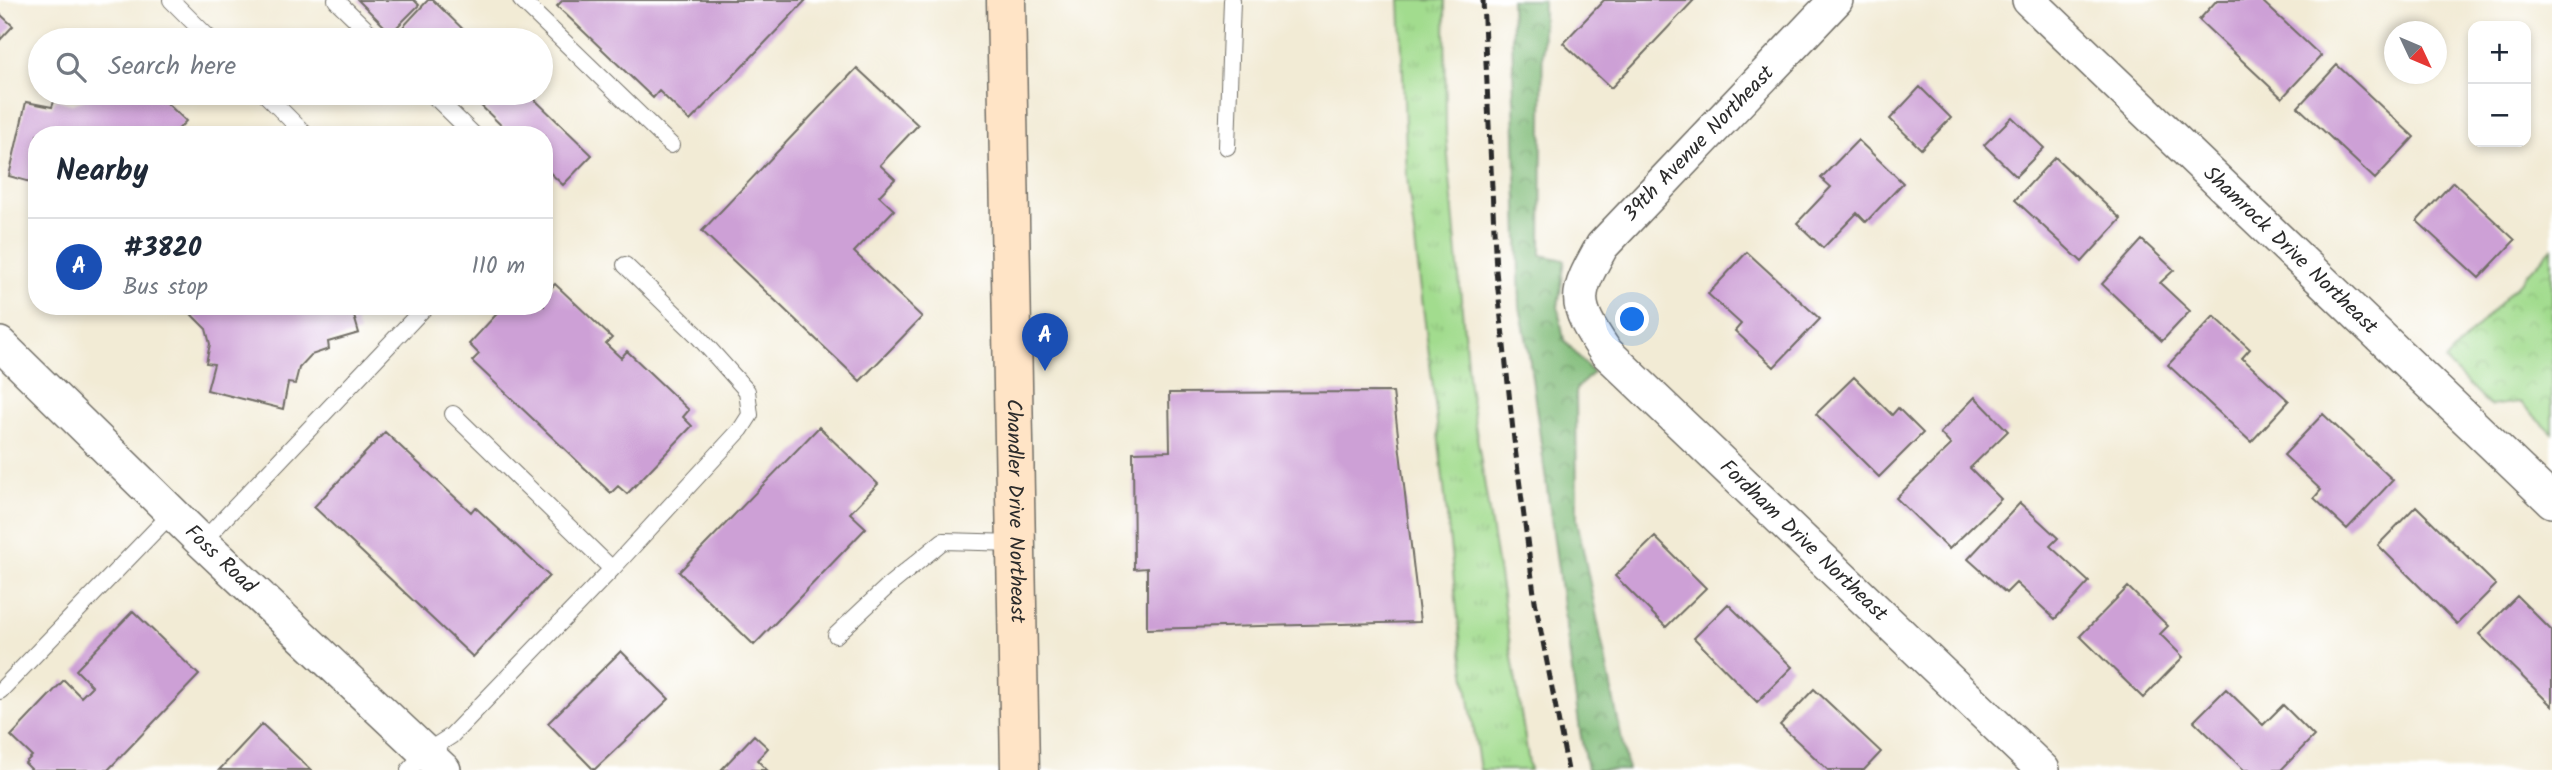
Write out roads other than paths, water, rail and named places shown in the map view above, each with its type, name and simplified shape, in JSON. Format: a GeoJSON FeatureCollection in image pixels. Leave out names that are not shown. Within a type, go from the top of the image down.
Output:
{"type":"FeatureCollection","features":[{"type":"Feature","properties":{"kind":"street","name":"Chandler Drive Northeast"},"geometry":{"type":"LineString","coordinates":[[1006,0],[1020,770]]}},
{"type":"Feature","properties":{"kind":"street","name":"39th Avenue Northeast"},"geometry":{"type":"LineString","coordinates":[[1578,300],[1588,271],[1602,246],[1836,0]]}},
{"type":"Feature","properties":{"kind":"street","name":"Shamrock Drive Northeast"},"geometry":{"type":"LineString","coordinates":[[2029,0],[2552,501]]}},
{"type":"Feature","properties":{"kind":"street","name":"Fordham Drive Northeast"},"geometry":{"type":"LineString","coordinates":[[1578,300],[1587,325],[1605,351],[2043,770]]}},
{"type":"Feature","properties":{"kind":"street","name":"Foss Road"},"geometry":{"type":"LineString","coordinates":[[0,344],[427,764]]}},
{"type":"Feature","properties":{"kind":"lane"},"geometry":{"type":"LineString","coordinates":[[171,0],[199,28]]}},
{"type":"Feature","properties":{"kind":"lane"},"geometry":{"type":"LineString","coordinates":[[336,0],[365,28]]}},
{"type":"Feature","properties":{"kind":"lane"},"geometry":{"type":"LineString","coordinates":[[521,0],[550,28]]}},
{"type":"Feature","properties":{"kind":"lane"},"geometry":{"type":"LineString","coordinates":[[1227,147],[1232,0]]}},
{"type":"Feature","properties":{"kind":"lane"},"geometry":{"type":"LineString","coordinates":[[553,31],[671,145]]}},
{"type":"Feature","properties":{"kind":"lane"},"geometry":{"type":"LineString","coordinates":[[276,105],[297,126]]}},
{"type":"Feature","properties":{"kind":"lane"},"geometry":{"type":"LineString","coordinates":[[443,105],[465,126]]}},
{"type":"Feature","properties":{"kind":"lane"},"geometry":{"type":"LineString","coordinates":[[427,764],[612,569],[741,429],[750,415],[747,391],[696,334],[625,265]]}},
{"type":"Feature","properties":{"kind":"lane"},"geometry":{"type":"LineString","coordinates":[[202,542],[417,315]]}},
{"type":"Feature","properties":{"kind":"lane"},"geometry":{"type":"LineString","coordinates":[[453,414],[612,569]]}},
{"type":"Feature","properties":{"kind":"lane"},"geometry":{"type":"LineString","coordinates":[[0,691],[172,513]]}},
{"type":"Feature","properties":{"kind":"lane"},"geometry":{"type":"LineString","coordinates":[[836,635],[887,587],[943,541],[1016,543]]}},
{"type":"Feature","properties":{"kind":"railway"},"geometry":{"type":"LineString","coordinates":[[1483,0],[1496,271],[1514,440],[1535,601],[1568,770]]}},
{"type":"Feature","properties":{"kind":"place","name":"#3820"},"geometry":{"type":"Point","coordinates":[1045,371]}}]}
